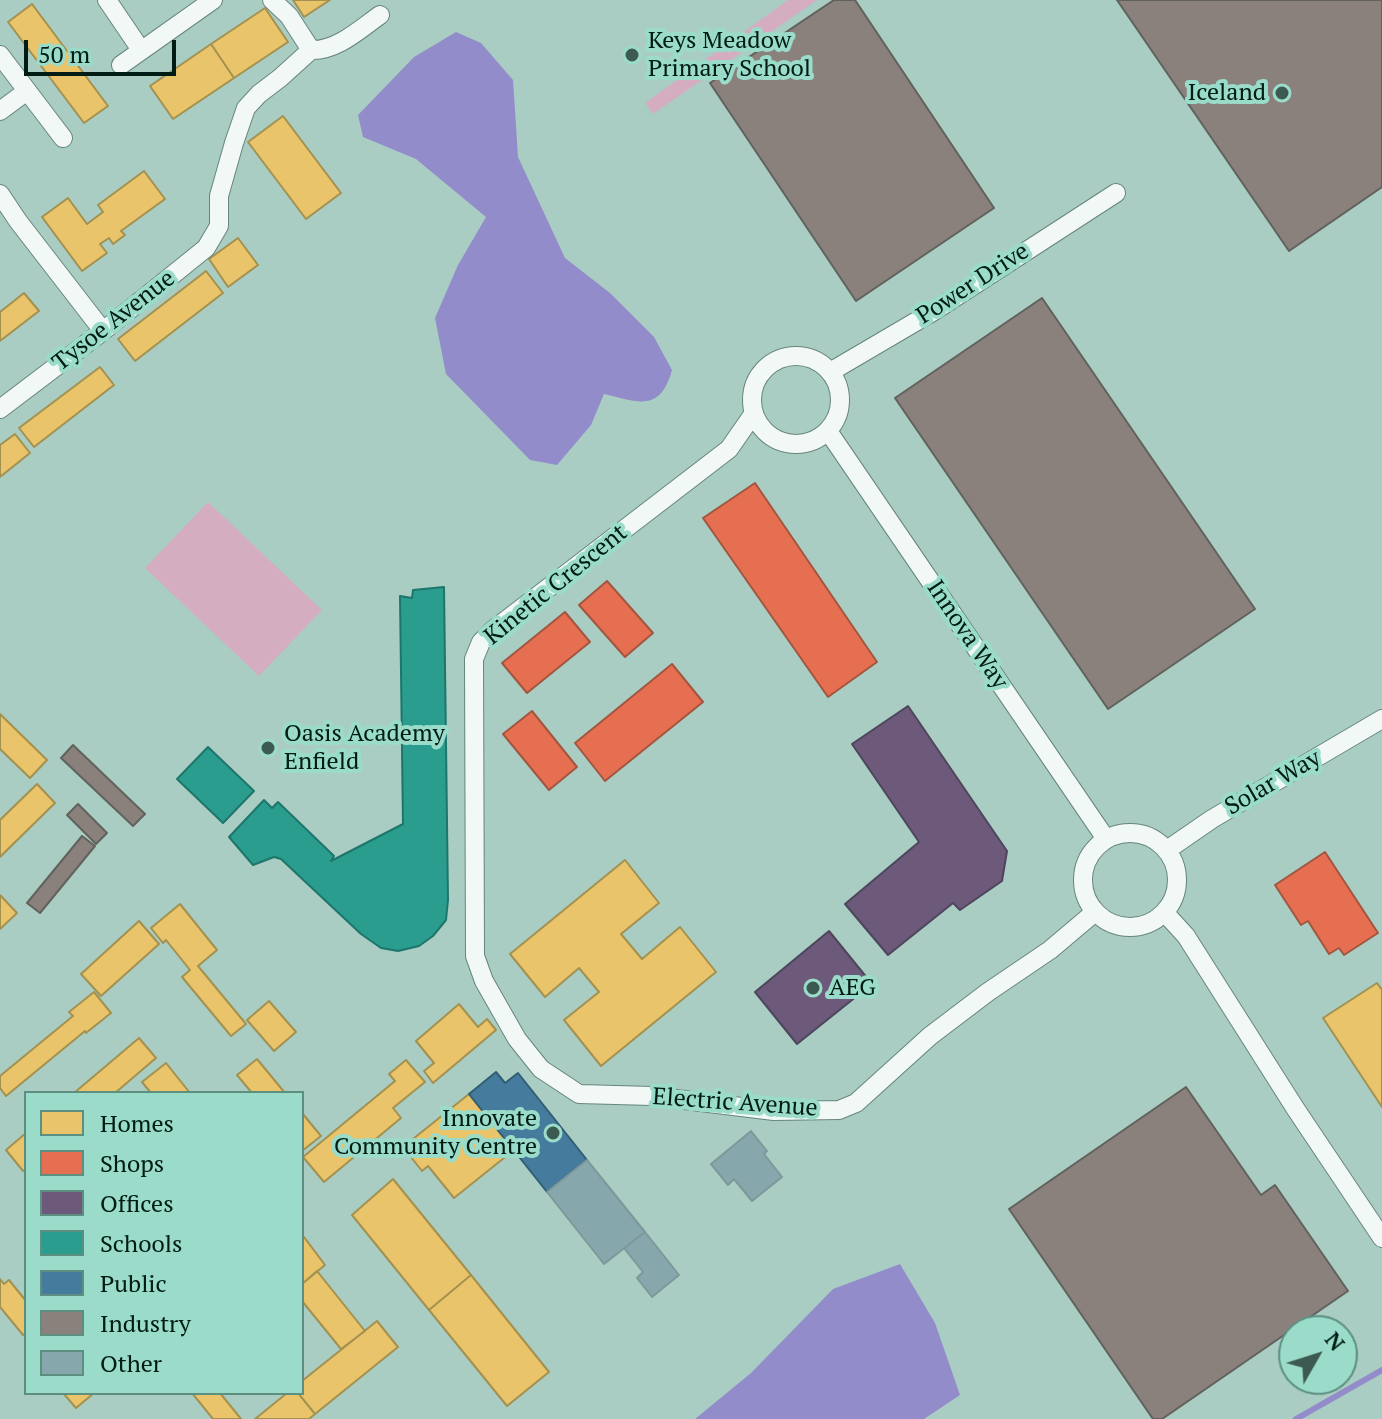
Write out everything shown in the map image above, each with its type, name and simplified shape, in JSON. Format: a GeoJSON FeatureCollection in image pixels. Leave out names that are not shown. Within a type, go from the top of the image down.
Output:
{"type":"FeatureCollection","features":[{"type":"Feature","properties":{"kind":"street"},"geometry":{"type":"LineString","coordinates":[[107,0],[141,50]]}},
{"type":"Feature","properties":{"kind":"street"},"geometry":{"type":"LineString","coordinates":[[121,65],[213,0]]}},
{"type":"Feature","properties":{"kind":"street"},"geometry":{"type":"LineString","coordinates":[[272,0],[289,16],[311,50],[320,51],[349,38],[380,15]]}},
{"type":"Feature","properties":{"kind":"street","name":"Tysoe Avenue"},"geometry":{"type":"LineString","coordinates":[[0,409],[206,248],[219,226],[219,196],[246,108],[311,50]]}},
{"type":"Feature","properties":{"kind":"street"},"geometry":{"type":"LineString","coordinates":[[0,55],[63,138]]}},
{"type":"Feature","properties":{"kind":"street"},"geometry":{"type":"LineString","coordinates":[[0,111],[27,91]]}},
{"type":"Feature","properties":{"kind":"street","name":"Power Drive"},"geometry":{"type":"LineString","coordinates":[[830,372],[934,311],[1116,193]]}},
{"type":"Feature","properties":{"kind":"street"},"geometry":{"type":"LineString","coordinates":[[0,194],[103,331]]}},
{"type":"Feature","properties":{"kind":"street"},"geometry":{"type":"LineString","coordinates":[[796,356],[820,363],[837,383],[840,408],[828,431],[818,439],[791,444],[778,441],[759,424],[754,413],[752,397],[761,372],[783,358],[796,356]]}},
{"type":"Feature","properties":{"kind":"street","name":"Kinetic Crescent"},"geometry":{"type":"LineString","coordinates":[[475,956],[474,659],[481,642],[729,449],[754,413]]}},
{"type":"Feature","properties":{"kind":"street","name":"Innova Way"},"geometry":{"type":"LineString","coordinates":[[828,431],[1106,839]]}},
{"type":"Feature","properties":{"kind":"street","name":"Solar Way"},"geometry":{"type":"LineString","coordinates":[[1167,850],[1212,819],[1382,719]]}},
{"type":"Feature","properties":{"kind":"street"},"geometry":{"type":"LineString","coordinates":[[1122,833],[1146,835],[1167,850],[1176,866],[1178,882],[1175,898],[1165,913],[1152,923],[1123,927],[1107,922],[1086,899],[1082,884],[1083,870],[1087,859],[1106,839],[1122,833]]}},
{"type":"Feature","properties":{"kind":"street","name":"Electric Avenue"},"geometry":{"type":"LineString","coordinates":[[475,956],[484,981],[517,1039],[541,1069],[579,1094],[652,1096],[774,1111],[839,1110],[856,1103],[930,1036],[1050,950],[1095,912]]}},
{"type":"Feature","properties":{"kind":"street"},"geometry":{"type":"LineString","coordinates":[[1165,913],[1186,936],[1382,1238]]}},
{"type":"Feature","properties":{"kind":"shaded area"},"geometry":{"type":"Polygon","coordinates":[[[788,0],[817,0],[653,114],[645,103],[788,0]]]}},
{"type":"Feature","properties":{"kind":"shaded area"},"geometry":{"type":"Polygon","coordinates":[[[456,32],[481,43],[513,80],[518,157],[565,258],[610,293],[654,337],[672,370],[667,384],[654,399],[637,401],[604,394],[591,425],[557,465],[530,460],[446,374],[435,318],[458,265],[486,217],[416,159],[363,137],[358,115],[414,57],[456,32]]]}},
{"type":"Feature","properties":{"kind":"shaded area"},"geometry":{"type":"Polygon","coordinates":[[[208,502],[322,610],[259,676],[145,568],[208,502]]]}},
{"type":"Feature","properties":{"kind":"shaded area"},"geometry":{"type":"Polygon","coordinates":[[[900,1264],[935,1323],[960,1395],[924,1419],[695,1419],[751,1373],[833,1289],[900,1264]]]}},
{"type":"Feature","properties":{"kind":"building: Homes"},"geometry":{"type":"Polygon","coordinates":[[[293,0],[330,0],[304,17],[293,0]]]}},
{"type":"Feature","properties":{"kind":"building: Homes"},"geometry":{"type":"Polygon","coordinates":[[[32,4],[108,106],[84,123],[8,22],[32,4]]]}},
{"type":"Feature","properties":{"kind":"building: Homes"},"geometry":{"type":"Polygon","coordinates":[[[265,8],[288,42],[234,78],[211,44],[265,8]]]}},
{"type":"Feature","properties":{"kind":"building: Homes"},"geometry":{"type":"Polygon","coordinates":[[[211,44],[234,78],[173,119],[150,86],[211,44]]]}},
{"type":"Feature","properties":{"kind":"building: Homes"},"geometry":{"type":"Polygon","coordinates":[[[283,116],[341,193],[306,219],[248,142],[283,116]]]}},
{"type":"Feature","properties":{"kind":"building: Homes"},"geometry":{"type":"Polygon","coordinates":[[[144,171],[165,199],[121,231],[125,235],[113,244],[109,238],[100,244],[107,253],[82,271],[42,217],[68,198],[87,224],[103,212],[98,205],[144,171]]]}},
{"type":"Feature","properties":{"kind":"building: Homes"},"geometry":{"type":"Polygon","coordinates":[[[238,238],[258,265],[228,287],[209,259],[238,238]]]}},
{"type":"Feature","properties":{"kind":"building: Homes"},"geometry":{"type":"Polygon","coordinates":[[[206,271],[223,293],[135,361],[118,339],[206,271]]]}},
{"type":"Feature","properties":{"kind":"building: Homes"},"geometry":{"type":"Polygon","coordinates":[[[24,293],[39,311],[0,341],[0,312],[24,293]]]}},
{"type":"Feature","properties":{"kind":"building: Homes"},"geometry":{"type":"Polygon","coordinates":[[[100,367],[114,385],[34,447],[19,428],[100,367]]]}},
{"type":"Feature","properties":{"kind":"building: Homes"},"geometry":{"type":"Polygon","coordinates":[[[15,434],[30,453],[0,477],[0,445],[15,434]]]}},
{"type":"Feature","properties":{"kind":"building: Homes"},"geometry":{"type":"Polygon","coordinates":[[[0,714],[47,760],[30,778],[0,749],[0,714]]]}},
{"type":"Feature","properties":{"kind":"building: Homes"},"geometry":{"type":"Polygon","coordinates":[[[37,784],[55,803],[0,857],[0,820],[37,784]]]}},
{"type":"Feature","properties":{"kind":"building: Homes"},"geometry":{"type":"Polygon","coordinates":[[[625,860],[659,903],[621,934],[642,959],[680,927],[716,972],[601,1066],[564,1020],[599,992],[579,968],[545,997],[510,954],[625,860]]]}},
{"type":"Feature","properties":{"kind":"building: Homes"},"geometry":{"type":"Polygon","coordinates":[[[0,895],[17,913],[0,929],[0,895]]]}},
{"type":"Feature","properties":{"kind":"building: Homes"},"geometry":{"type":"Polygon","coordinates":[[[180,904],[217,950],[198,966],[246,1024],[231,1036],[182,977],[190,970],[166,940],[163,943],[151,928],[180,904]]]}},
{"type":"Feature","properties":{"kind":"building: Homes"},"geometry":{"type":"Polygon","coordinates":[[[139,921],[159,944],[101,996],[81,974],[139,921]]]}},
{"type":"Feature","properties":{"kind":"building: Homes"},"geometry":{"type":"Polygon","coordinates":[[[1377,983],[1382,990],[1382,1107],[1323,1018],[1377,983]]]}},
{"type":"Feature","properties":{"kind":"building: Homes"},"geometry":{"type":"Polygon","coordinates":[[[94,992],[111,1013],[6,1096],[0,1088],[0,1076],[73,1016],[69,1012],[94,992]]]}},
{"type":"Feature","properties":{"kind":"building: Homes"},"geometry":{"type":"Polygon","coordinates":[[[269,1001],[296,1032],[274,1051],[247,1020],[269,1001]]]}},
{"type":"Feature","properties":{"kind":"building: Homes"},"geometry":{"type":"Polygon","coordinates":[[[459,1004],[478,1027],[487,1019],[496,1030],[433,1083],[424,1071],[434,1063],[416,1041],[459,1004]]]}},
{"type":"Feature","properties":{"kind":"building: Homes"},"geometry":{"type":"Polygon","coordinates":[[[139,1038],[156,1058],[117,1091],[76,1091],[139,1038]]]}},
{"type":"Feature","properties":{"kind":"building: Homes"},"geometry":{"type":"Polygon","coordinates":[[[257,1059],[283,1091],[250,1091],[237,1075],[257,1059]]]}},
{"type":"Feature","properties":{"kind":"building: Homes"},"geometry":{"type":"Polygon","coordinates":[[[406,1060],[425,1082],[393,1108],[401,1118],[324,1182],[304,1156],[395,1081],[389,1074],[406,1060]]]}},
{"type":"Feature","properties":{"kind":"building: Homes"},"geometry":{"type":"Polygon","coordinates":[[[166,1063],[188,1091],[149,1091],[142,1082],[166,1063]]]}},
{"type":"Feature","properties":{"kind":"building: Homes"},"geometry":{"type":"Polygon","coordinates":[[[469,1094],[514,1150],[454,1198],[428,1166],[422,1171],[403,1147],[469,1094]]]}},
{"type":"Feature","properties":{"kind":"building: Homes"},"geometry":{"type":"Polygon","coordinates":[[[304,1115],[321,1136],[304,1149],[304,1115]]]}},
{"type":"Feature","properties":{"kind":"building: Homes"},"geometry":{"type":"Polygon","coordinates":[[[24,1135],[24,1170],[23,1171],[6,1150],[24,1135]]]}},
{"type":"Feature","properties":{"kind":"building: Homes"},"geometry":{"type":"Polygon","coordinates":[[[393,1179],[471,1275],[429,1310],[352,1215],[393,1179]]]}},
{"type":"Feature","properties":{"kind":"building: Homes"},"geometry":{"type":"Polygon","coordinates":[[[304,1237],[325,1265],[304,1282],[304,1237]]]}},
{"type":"Feature","properties":{"kind":"building: Homes"},"geometry":{"type":"Polygon","coordinates":[[[317,1271],[365,1331],[341,1349],[304,1303],[304,1282],[317,1271]]]}},
{"type":"Feature","properties":{"kind":"building: Homes"},"geometry":{"type":"Polygon","coordinates":[[[471,1275],[549,1372],[507,1406],[429,1310],[471,1275]]]}},
{"type":"Feature","properties":{"kind":"building: Homes"},"geometry":{"type":"Polygon","coordinates":[[[0,1279],[4,1284],[9,1280],[24,1299],[24,1334],[23,1335],[0,1307],[0,1279]]]}},
{"type":"Feature","properties":{"kind":"building: Homes"},"geometry":{"type":"Polygon","coordinates":[[[377,1321],[398,1347],[315,1414],[300,1395],[304,1395],[304,1379],[377,1321]]]}},
{"type":"Feature","properties":{"kind":"building: Homes"},"geometry":{"type":"Polygon","coordinates":[[[65,1395],[92,1395],[76,1408],[65,1395]]]}},
{"type":"Feature","properties":{"kind":"building: Homes"},"geometry":{"type":"Polygon","coordinates":[[[194,1395],[222,1395],[241,1419],[213,1419],[194,1395]]]}},
{"type":"Feature","properties":{"kind":"building: Homes"},"geometry":{"type":"Polygon","coordinates":[[[285,1395],[300,1395],[315,1414],[309,1419],[255,1419],[285,1395]]]}},
{"type":"Feature","properties":{"kind":"building: Shops"},"geometry":{"type":"Polygon","coordinates":[[[755,483],[877,662],[828,697],[703,518],[755,483]]]}},
{"type":"Feature","properties":{"kind":"building: Shops"},"geometry":{"type":"Polygon","coordinates":[[[607,581],[653,633],[625,657],[579,605],[607,581]]]}},
{"type":"Feature","properties":{"kind":"building: Shops"},"geometry":{"type":"Polygon","coordinates":[[[565,612],[590,642],[527,693],[502,663],[565,612]]]}},
{"type":"Feature","properties":{"kind":"building: Shops"},"geometry":{"type":"Polygon","coordinates":[[[672,664],[703,702],[605,781],[575,743],[672,664]]]}},
{"type":"Feature","properties":{"kind":"building: Shops"},"geometry":{"type":"Polygon","coordinates":[[[532,711],[577,767],[549,790],[503,734],[532,711]]]}},
{"type":"Feature","properties":{"kind":"building: Shops"},"geometry":{"type":"Polygon","coordinates":[[[1325,852],[1378,933],[1344,955],[1339,948],[1329,954],[1308,921],[1301,925],[1275,885],[1325,852]]]}},
{"type":"Feature","properties":{"kind":"building: Offices"},"geometry":{"type":"Polygon","coordinates":[[[908,706],[1007,851],[1002,881],[960,910],[953,903],[888,955],[845,904],[919,842],[852,744],[908,706]]]}},
{"type":"Feature","properties":{"kind":"building: Offices","name":"AEG"},"geometry":{"type":"Polygon","coordinates":[[[829,931],[872,984],[797,1044],[755,992],[829,931]]]}},
{"type":"Feature","properties":{"kind":"building: Schools"},"geometry":{"type":"Polygon","coordinates":[[[444,587],[446,920],[433,936],[419,946],[398,951],[381,948],[361,934],[281,859],[274,857],[253,865],[229,837],[264,800],[272,808],[278,802],[334,856],[331,861],[403,824],[400,596],[412,598],[413,590],[444,587]]]}},
{"type":"Feature","properties":{"kind":"building: Schools"},"geometry":{"type":"Polygon","coordinates":[[[208,747],[254,791],[223,823],[177,779],[208,747]]]}},
{"type":"Feature","properties":{"kind":"building: Public"},"geometry":{"type":"Polygon","coordinates":[[[496,1072],[505,1083],[518,1073],[587,1160],[547,1192],[469,1094],[496,1072]]]}},
{"type":"Feature","properties":{"kind":"building: Industry"},"geometry":{"type":"Polygon","coordinates":[[[834,0],[855,0],[994,208],[856,301],[710,83],[834,0]]]}},
{"type":"Feature","properties":{"kind":"building: Industry","name":"Iceland"},"geometry":{"type":"Polygon","coordinates":[[[1117,0],[1382,0],[1382,187],[1289,251],[1117,0]]]}},
{"type":"Feature","properties":{"kind":"building: Industry"},"geometry":{"type":"Polygon","coordinates":[[[1042,298],[1255,609],[1108,709],[895,398],[1042,298]]]}},
{"type":"Feature","properties":{"kind":"building: Industry"},"geometry":{"type":"Polygon","coordinates":[[[73,745],[145,814],[133,826],[61,758],[73,745]]]}},
{"type":"Feature","properties":{"kind":"building: Industry"},"geometry":{"type":"Polygon","coordinates":[[[78,804],[107,833],[96,844],[67,815],[78,804]]]}},
{"type":"Feature","properties":{"kind":"building: Industry"},"geometry":{"type":"Polygon","coordinates":[[[82,836],[95,846],[40,913],[27,903],[82,836]]]}},
{"type":"Feature","properties":{"kind":"building: Industry"},"geometry":{"type":"Polygon","coordinates":[[[1186,1087],[1261,1195],[1275,1185],[1348,1291],[1313,1315],[1278,1315],[1278,1339],[1162,1419],[1153,1419],[1009,1209],[1186,1087]]]}},
{"type":"Feature","properties":{"kind":"building: Other"},"geometry":{"type":"Polygon","coordinates":[[[751,1131],[782,1177],[752,1201],[734,1179],[728,1185],[711,1164],[751,1131]]]}},
{"type":"Feature","properties":{"kind":"building: Other"},"geometry":{"type":"Polygon","coordinates":[[[587,1160],[645,1232],[604,1264],[547,1192],[587,1160]]]}},
{"type":"Feature","properties":{"kind":"building: Other"},"geometry":{"type":"Polygon","coordinates":[[[645,1232],[679,1275],[652,1297],[637,1278],[643,1272],[624,1248],[645,1232]]]}},
{"type":"Feature","properties":{"kind":"waterway"},"geometry":{"type":"LineString","coordinates":[[1296,1419],[1382,1370]]}},
{"type":"Feature","properties":{"kind":"place","name":"Keys Meadow Primary School"},"geometry":{"type":"Point","coordinates":[632,55]}},
{"type":"Feature","properties":{"kind":"place","name":"Iceland"},"geometry":{"type":"Point","coordinates":[1282,93]}},
{"type":"Feature","properties":{"kind":"place","name":"Oasis Academy Enfield"},"geometry":{"type":"Point","coordinates":[268,748]}},
{"type":"Feature","properties":{"kind":"place","name":"AEG"},"geometry":{"type":"Point","coordinates":[813,988]}},
{"type":"Feature","properties":{"kind":"place","name":"Innovate Community Centre"},"geometry":{"type":"Point","coordinates":[553,1133]}}]}
